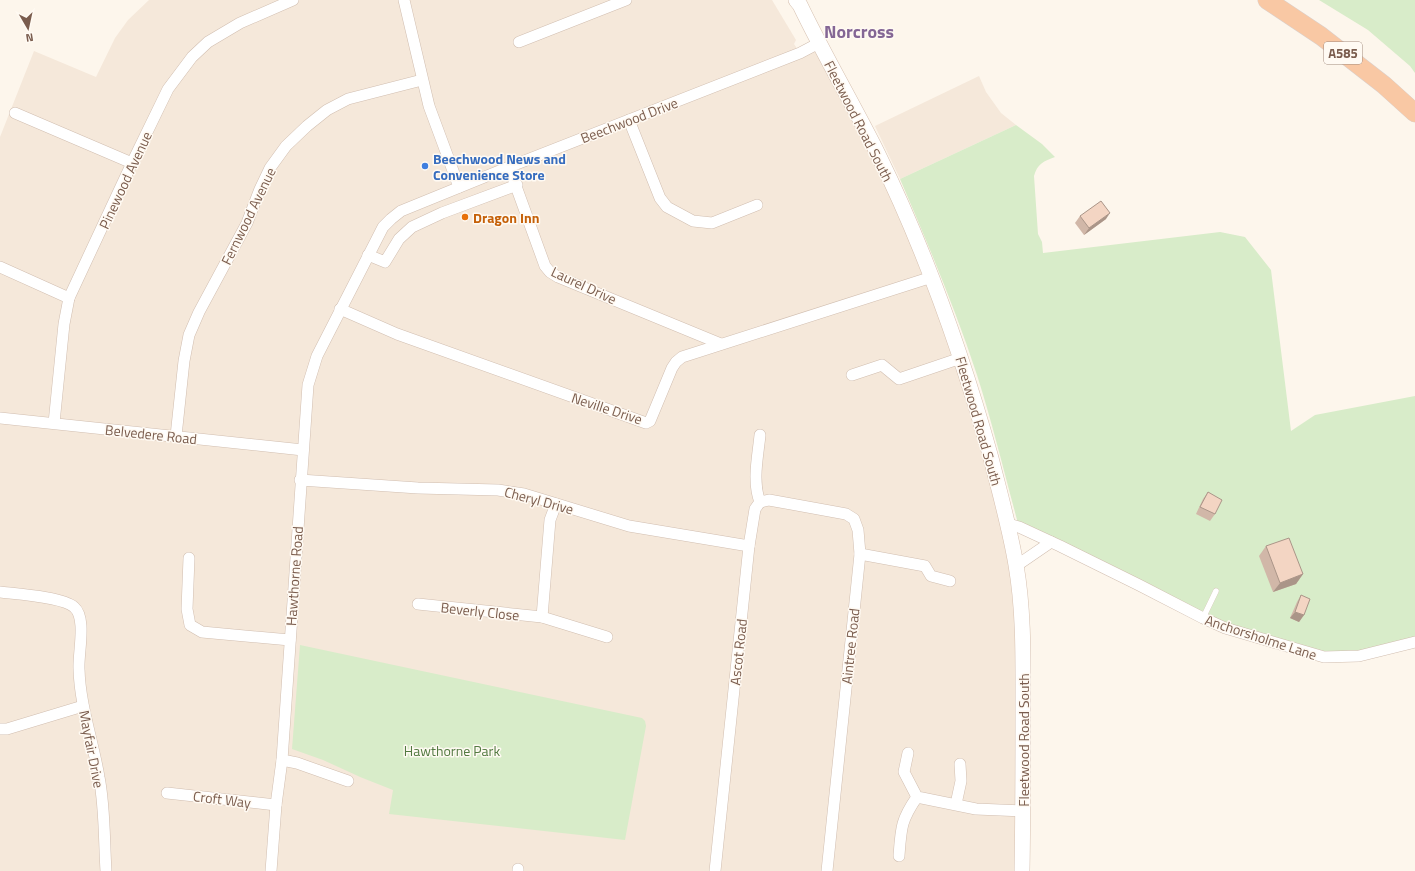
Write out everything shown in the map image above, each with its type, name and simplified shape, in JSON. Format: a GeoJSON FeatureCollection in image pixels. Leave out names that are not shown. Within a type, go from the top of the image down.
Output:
{"type":"FeatureCollection","features":[{"type":"Feature","properties":{"kind":"highway","name":"A585"},"geometry":{"type":"LineString","coordinates":[[1267,0],[1321,36],[1384,85],[1415,113]]}},
{"type":"Feature","properties":{"kind":"main road","name":"Fleetwood Road South"},"geometry":{"type":"LineString","coordinates":[[798,2],[878,155],[932,277],[961,358],[975,403],[1008,524],[1016,566],[1020,600],[1023,656],[1022,871]]}},
{"type":"Feature","properties":{"kind":"street","name":"Pinewood Avenue"},"geometry":{"type":"LineString","coordinates":[[54,423],[64,324],[69,298],[168,89],[192,57],[208,42],[240,23],[293,0]]}},
{"type":"Feature","properties":{"kind":"street"},"geometry":{"type":"LineString","coordinates":[[404,0],[429,106],[459,187]]}},
{"type":"Feature","properties":{"kind":"street"},"geometry":{"type":"LineString","coordinates":[[519,42],[626,0]]}},
{"type":"Feature","properties":{"kind":"street","name":"Beechwood Drive"},"geometry":{"type":"LineString","coordinates":[[350,289],[383,227],[402,211],[509,167],[800,53],[819,43]]}},
{"type":"Feature","properties":{"kind":"street","name":"Fernwood Avenue"},"geometry":{"type":"LineString","coordinates":[[176,436],[184,361],[189,335],[199,312],[247,223],[270,168],[286,146],[327,110],[348,99],[422,80]]}},
{"type":"Feature","properties":{"kind":"street"},"geometry":{"type":"LineString","coordinates":[[15,114],[132,163]]}},
{"type":"Feature","properties":{"kind":"street"},"geometry":{"type":"LineString","coordinates":[[630,120],[660,198],[667,207],[693,221],[712,223],[758,205]]}},
{"type":"Feature","properties":{"kind":"street","name":"Laurel Drive"},"geometry":{"type":"LineString","coordinates":[[509,167],[517,185],[545,266],[550,272],[722,344]]}},
{"type":"Feature","properties":{"kind":"street"},"geometry":{"type":"LineString","coordinates":[[368,255],[384,262],[399,239],[412,227],[442,213],[517,185]]}},
{"type":"Feature","properties":{"kind":"street"},"geometry":{"type":"LineString","coordinates":[[0,267],[69,298]]}},
{"type":"Feature","properties":{"kind":"street","name":"Neville Drive"},"geometry":{"type":"LineString","coordinates":[[340,309],[397,334],[646,423],[650,421],[672,368],[682,357],[932,277]]}},
{"type":"Feature","properties":{"kind":"street","name":"Hawthorne Road"},"geometry":{"type":"LineString","coordinates":[[271,871],[276,805],[282,760],[300,480],[308,385],[317,356],[350,289]]}},
{"type":"Feature","properties":{"kind":"street"},"geometry":{"type":"LineString","coordinates":[[852,374],[882,365],[899,379],[961,358]]}},
{"type":"Feature","properties":{"kind":"street","name":"Belvedere Road"},"geometry":{"type":"LineString","coordinates":[[0,418],[303,450]]}},
{"type":"Feature","properties":{"kind":"street"},"geometry":{"type":"LineString","coordinates":[[760,435],[756,483],[757,494],[760,502]]}},
{"type":"Feature","properties":{"kind":"street","name":"Cheryl Drive"},"geometry":{"type":"LineString","coordinates":[[300,480],[418,488],[498,490],[524,494],[629,526],[749,546]]}},
{"type":"Feature","properties":{"kind":"street","name":"Aintree Road"},"geometry":{"type":"LineString","coordinates":[[760,502],[769,500],[846,514],[854,519],[858,530],[860,554],[827,871]]}},
{"type":"Feature","properties":{"kind":"street","name":"Ascot Road"},"geometry":{"type":"LineString","coordinates":[[715,871],[749,546],[755,509],[760,502]]}},
{"type":"Feature","properties":{"kind":"street"},"geometry":{"type":"LineString","coordinates":[[542,617],[550,520],[556,504]]}},
{"type":"Feature","properties":{"kind":"street","name":"Anchorsholme Lane"},"geometry":{"type":"LineString","coordinates":[[1008,524],[1019,527],[1051,542],[1202,618],[1226,628],[1324,657],[1359,656],[1415,642]]}},
{"type":"Feature","properties":{"kind":"street"},"geometry":{"type":"LineString","coordinates":[[1016,566],[1051,542]]}},
{"type":"Feature","properties":{"kind":"street"},"geometry":{"type":"LineString","coordinates":[[860,554],[925,566],[931,576],[950,580]]}},
{"type":"Feature","properties":{"kind":"street"},"geometry":{"type":"LineString","coordinates":[[189,558],[187,609],[190,625],[202,632],[290,640]]}},
{"type":"Feature","properties":{"kind":"street","name":"Mayfair Drive"},"geometry":{"type":"LineString","coordinates":[[0,592],[67,602],[75,607],[80,615],[79,669],[83,706],[100,778],[106,871]]}},
{"type":"Feature","properties":{"kind":"street","name":"Beverly Close"},"geometry":{"type":"LineString","coordinates":[[418,604],[542,617],[607,637]]}},
{"type":"Feature","properties":{"kind":"street"},"geometry":{"type":"LineString","coordinates":[[0,729],[7,729],[83,706]]}},
{"type":"Feature","properties":{"kind":"street"},"geometry":{"type":"LineString","coordinates":[[908,753],[904,772],[917,797]]}},
{"type":"Feature","properties":{"kind":"street"},"geometry":{"type":"LineString","coordinates":[[282,760],[298,763],[348,781]]}},
{"type":"Feature","properties":{"kind":"street"},"geometry":{"type":"LineString","coordinates":[[956,804],[961,781],[960,764]]}},
{"type":"Feature","properties":{"kind":"street","name":"Croft Way"},"geometry":{"type":"LineString","coordinates":[[167,793],[276,805]]}},
{"type":"Feature","properties":{"kind":"street"},"geometry":{"type":"LineString","coordinates":[[917,797],[976,809],[1023,811]]}},
{"type":"Feature","properties":{"kind":"street"},"geometry":{"type":"LineString","coordinates":[[899,856],[901,826],[907,811],[917,797]]}},
{"type":"Feature","properties":{"kind":"lane"},"geometry":{"type":"LineString","coordinates":[[1202,618],[1216,591]]}},
{"type":"Feature","properties":{"kind":"shaded area"},"geometry":{"type":"Polygon","coordinates":[[[149,0],[772,0],[796,40],[794,44],[800,53],[819,43],[926,261],[1016,566],[1022,871],[0,871],[0,137],[34,51],[96,77],[115,38],[128,20],[149,0]]]}},
{"type":"Feature","properties":{"kind":"shaded area"},"geometry":{"type":"Polygon","coordinates":[[[979,76],[986,92],[1001,113],[1016,125],[900,179],[875,126],[979,76]]]}},
{"type":"Feature","properties":{"kind":"green space"},"geometry":{"type":"Polygon","coordinates":[[[1319,0],[1415,0],[1415,73],[1410,66],[1368,30],[1319,0]]]}},
{"type":"Feature","properties":{"kind":"green space"},"geometry":{"type":"Polygon","coordinates":[[[1016,125],[1042,144],[1055,157],[1039,166],[1034,176],[1038,234],[1042,242],[1043,253],[1220,232],[1245,237],[1271,270],[1291,431],[1315,415],[1415,396],[1415,642],[1324,657],[1225,628],[1019,527],[969,350],[941,276],[900,179],[1016,125]]]}},
{"type":"Feature","properties":{"kind":"green space","name":"Hawthorne Park"},"geometry":{"type":"Polygon","coordinates":[[[300,645],[642,718],[645,721],[646,726],[625,840],[389,814],[393,790],[323,760],[292,749],[300,645]]]}},
{"type":"Feature","properties":{"kind":"building"},"geometry":{"type":"Polygon","coordinates":[[[1101,201],[1110,213],[1089,228],[1080,216],[1101,201]]]}},
{"type":"Feature","properties":{"kind":"building"},"geometry":{"type":"Polygon","coordinates":[[[1208,492],[1222,500],[1215,514],[1200,507],[1208,492]]]}},
{"type":"Feature","properties":{"kind":"building"},"geometry":{"type":"Polygon","coordinates":[[[1289,538],[1303,574],[1280,583],[1266,546],[1289,538]]]}},
{"type":"Feature","properties":{"kind":"building"},"geometry":{"type":"Polygon","coordinates":[[[1301,595],[1310,599],[1304,615],[1295,612],[1301,595]]]}},
{"type":"Feature","properties":{"kind":"place","name":"Beechwood News and Convenience Store"},"geometry":{"type":"Point","coordinates":[425,166]}},
{"type":"Feature","properties":{"kind":"place","name":"Dragon Inn"},"geometry":{"type":"Point","coordinates":[465,217]}},
{"type":"Feature","properties":{"kind":"district","name":"Norcross"},"geometry":{"type":"Point","coordinates":[859,31]}}]}
